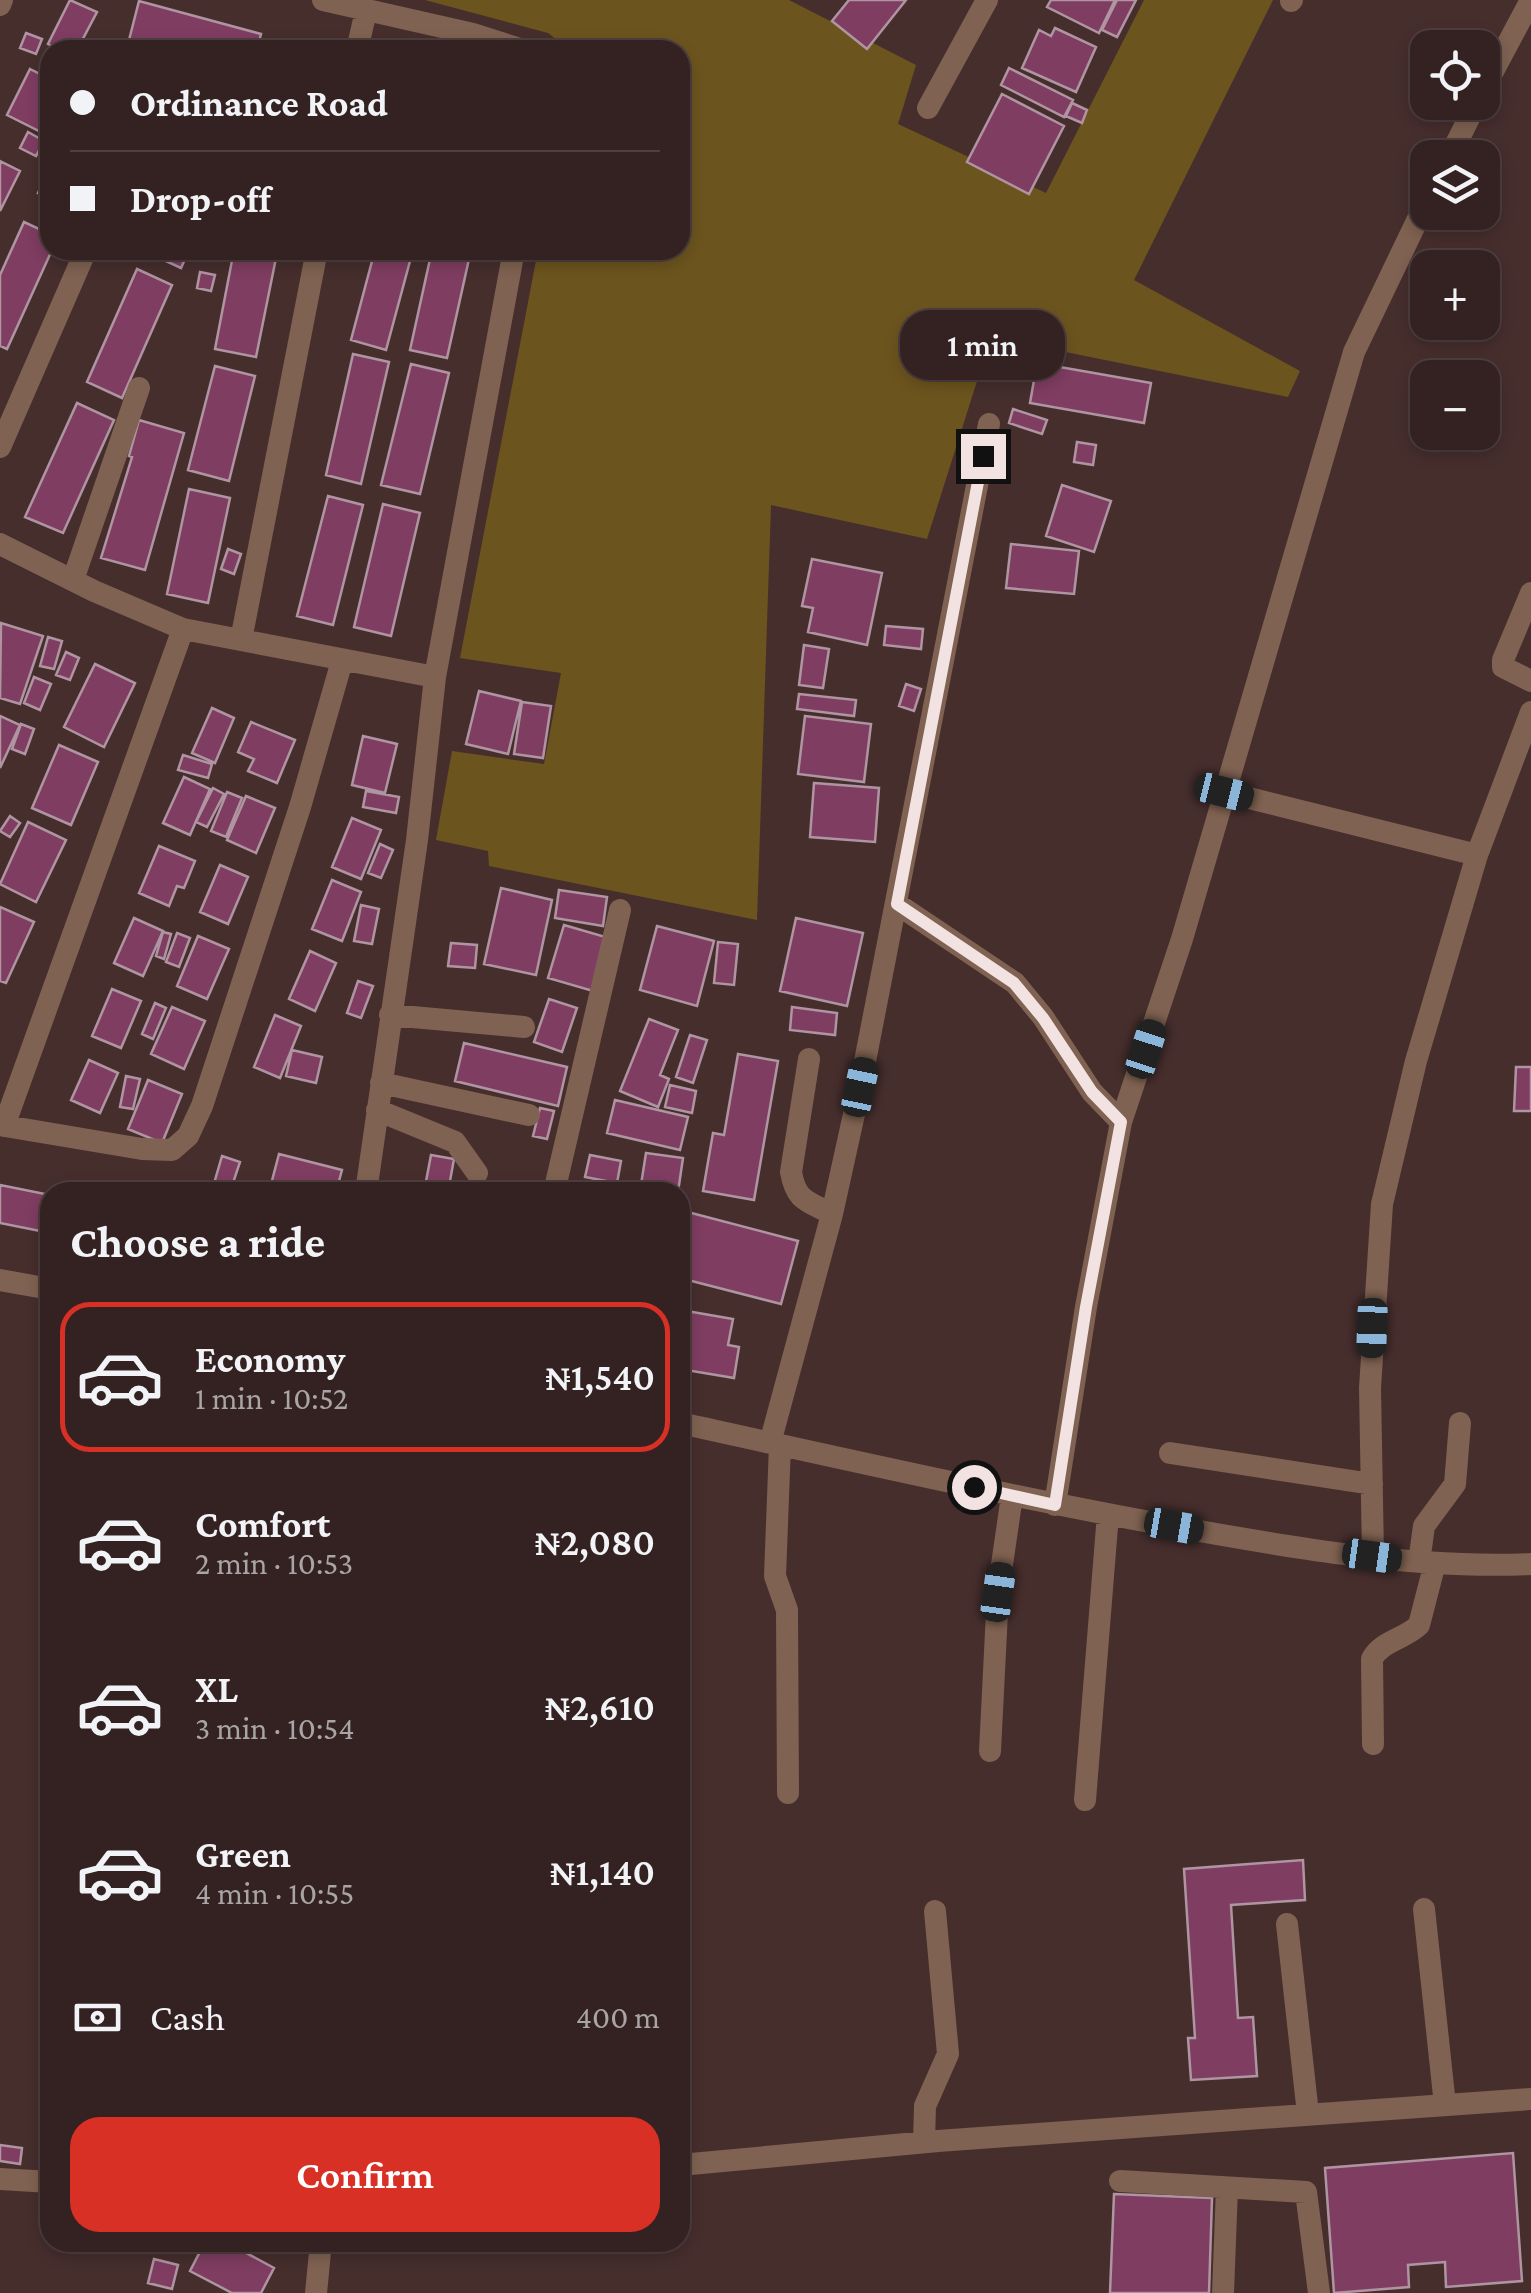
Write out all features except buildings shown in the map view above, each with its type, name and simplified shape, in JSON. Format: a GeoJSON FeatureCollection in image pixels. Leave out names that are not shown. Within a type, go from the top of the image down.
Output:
{"type":"FeatureCollection","features":[{"type":"Feature","properties":{"kind":"street"},"geometry":{"type":"LineString","coordinates":[[324,0],[491,40]]}},
{"type":"Feature","properties":{"kind":"street"},"geometry":{"type":"LineString","coordinates":[[1500,58],[1531,0]]}},
{"type":"Feature","properties":{"kind":"street"},"geometry":{"type":"LineString","coordinates":[[928,108],[983,1]]}},
{"type":"Feature","properties":{"kind":"street"},"geometry":{"type":"LineString","coordinates":[[359,40],[366,11]]}},
{"type":"Feature","properties":{"kind":"street"},"geometry":{"type":"LineString","coordinates":[[1055,1505],[1086,1307],[1121,1122],[1182,939],[1354,352],[1413,230]]}},
{"type":"Feature","properties":{"kind":"street"},"geometry":{"type":"LineString","coordinates":[[0,446],[82,260]]}},
{"type":"Feature","properties":{"kind":"street"},"geometry":{"type":"LineString","coordinates":[[242,640],[315,260]]}},
{"type":"Feature","properties":{"kind":"street"},"geometry":{"type":"LineString","coordinates":[[367,1182],[435,677],[512,260]]}},
{"type":"Feature","properties":{"kind":"street"},"geometry":{"type":"LineString","coordinates":[[73,580],[139,388]]}},
{"type":"Feature","properties":{"kind":"street"},"geometry":{"type":"LineString","coordinates":[[788,1793],[787,1610],[775,1576],[775,1444],[832,1214],[897,904],[989,424]]}},
{"type":"Feature","properties":{"kind":"street"},"geometry":{"type":"LineString","coordinates":[[0,544],[183,629],[435,677]]}},
{"type":"Feature","properties":{"kind":"street"},"geometry":{"type":"LineString","coordinates":[[1531,592],[1502,667],[1531,681]]}},
{"type":"Feature","properties":{"kind":"street"},"geometry":{"type":"LineString","coordinates":[[183,629],[2,1125],[142,1150],[172,1150],[188,1136],[202,1106],[294,826],[342,661]]}},
{"type":"Feature","properties":{"kind":"street"},"geometry":{"type":"LineString","coordinates":[[1372,1556],[1370,1388],[1382,1204],[1416,1061],[1477,855],[1531,712]]}},
{"type":"Feature","properties":{"kind":"street"},"geometry":{"type":"LineString","coordinates":[[1224,792],[1477,855]]}},
{"type":"Feature","properties":{"kind":"street"},"geometry":{"type":"LineString","coordinates":[[897,904],[1014,983],[1043,1018],[1092,1092],[1121,1122]]}},
{"type":"Feature","properties":{"kind":"street"},"geometry":{"type":"LineString","coordinates":[[556,1182],[620,910]]}},
{"type":"Feature","properties":{"kind":"street"},"geometry":{"type":"LineString","coordinates":[[390,1015],[524,1027]]}},
{"type":"Feature","properties":{"kind":"street"},"geometry":{"type":"LineString","coordinates":[[809,1059],[791,1172],[794,1190],[801,1198],[832,1214]]}},
{"type":"Feature","properties":{"kind":"street"},"geometry":{"type":"LineString","coordinates":[[380,1083],[528,1114]]}},
{"type":"Feature","properties":{"kind":"street"},"geometry":{"type":"LineString","coordinates":[[377,1110],[455,1142],[477,1173]]}},
{"type":"Feature","properties":{"kind":"street"},"geometry":{"type":"LineString","coordinates":[[0,1280],[40,1288]]}},
{"type":"Feature","properties":{"kind":"street"},"geometry":{"type":"LineString","coordinates":[[1373,1744],[1372,1659],[1376,1650],[1418,1625],[1427,1563],[1424,1526],[1455,1484],[1460,1423]]}},
{"type":"Feature","properties":{"kind":"street"},"geometry":{"type":"LineString","coordinates":[[690,1425],[1055,1505],[1241,1538],[1427,1563],[1531,1564]]}},
{"type":"Feature","properties":{"kind":"street"},"geometry":{"type":"LineString","coordinates":[[1170,1453],[1372,1484]]}},
{"type":"Feature","properties":{"kind":"street"},"geometry":{"type":"LineString","coordinates":[[990,1751],[998,1592],[1012,1496]]}},
{"type":"Feature","properties":{"kind":"street"},"geometry":{"type":"LineString","coordinates":[[1085,1800],[1108,1514]]}},
{"type":"Feature","properties":{"kind":"street"},"geometry":{"type":"LineString","coordinates":[[1424,1909],[1445,2105]]}},
{"type":"Feature","properties":{"kind":"street"},"geometry":{"type":"LineString","coordinates":[[924,2142],[925,2106],[948,2054],[936,1912]]}},
{"type":"Feature","properties":{"kind":"street"},"geometry":{"type":"LineString","coordinates":[[1287,1924],[1308,2114]]}},
{"type":"Feature","properties":{"kind":"street"},"geometry":{"type":"LineString","coordinates":[[690,2164],[924,2142],[1531,2099]]}},
{"type":"Feature","properties":{"kind":"street"},"geometry":{"type":"LineString","coordinates":[[0,2179],[40,2181]]}},
{"type":"Feature","properties":{"kind":"street"},"geometry":{"type":"LineString","coordinates":[[1120,2182],[1306,2192],[1319,2293]]}},
{"type":"Feature","properties":{"kind":"street"},"geometry":{"type":"LineString","coordinates":[[1223,2293],[1227,2188]]}},
{"type":"Feature","properties":{"kind":"street"},"geometry":{"type":"LineString","coordinates":[[316,2293],[320,2252]]}},
{"type":"Feature","properties":{"kind":"shaded area"},"geometry":{"type":"Polygon","coordinates":[[[425,0],[789,0],[916,65],[898,124],[1046,193],[1144,0],[1273,0],[1134,280],[1300,371],[1288,397],[991,337],[927,539],[771,505],[757,920],[489,866],[488,851],[436,840],[452,751],[544,764],[561,673],[460,658],[536,260],[690,260],[690,40],[557,40],[548,33],[425,0]]]}},
{"type":"Feature","properties":{"kind":"route"},"geometry":{"type":"LineString","coordinates":[[974,1487],[1055,1505],[1086,1307],[1121,1122],[1092,1092],[1043,1018],[1014,983],[897,904],[983,456]]}}]}
